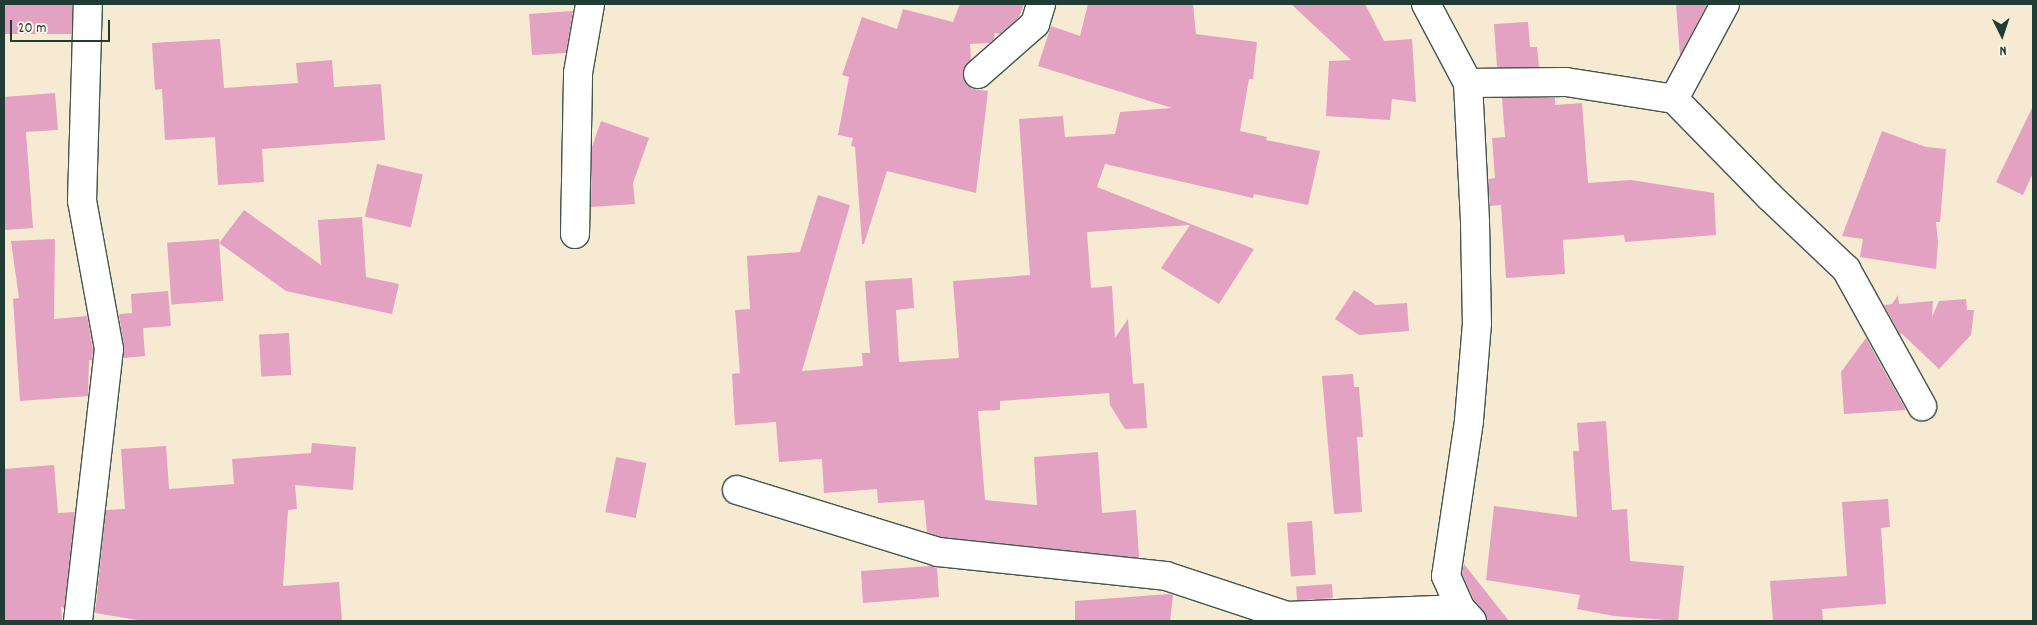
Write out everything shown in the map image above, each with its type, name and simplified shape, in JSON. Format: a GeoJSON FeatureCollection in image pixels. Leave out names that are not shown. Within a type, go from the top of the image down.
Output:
{"type":"FeatureCollection","features":[{"type":"Feature","properties":{"kind":"street"},"geometry":{"type":"LineString","coordinates":[[78,621],[109,349],[82,201],[88,4]]}},
{"type":"Feature","properties":{"kind":"street"},"geometry":{"type":"LineString","coordinates":[[575,234],[578,73],[590,4]]}},
{"type":"Feature","properties":{"kind":"street"},"geometry":{"type":"LineString","coordinates":[[978,74],[1035,24],[1041,4]]}},
{"type":"Feature","properties":{"kind":"street"},"geometry":{"type":"LineString","coordinates":[[737,490],[938,552],[1166,576],[1287,616],[1467,615],[1446,576],[1469,421],[1477,323],[1476,222],[1468,83],[1426,4]]}},
{"type":"Feature","properties":{"kind":"street"},"geometry":{"type":"LineString","coordinates":[[1674,99],[1726,4]]}},
{"type":"Feature","properties":{"kind":"street"},"geometry":{"type":"LineString","coordinates":[[1468,83],[1566,82],[1674,99],[1770,197],[1846,269],[1922,406]]}},
{"type":"Feature","properties":{"kind":"building"},"geometry":{"type":"Polygon","coordinates":[[[4,4],[72,4],[72,34],[4,34],[4,4]]]}},
{"type":"Feature","properties":{"kind":"building"},"geometry":{"type":"Polygon","coordinates":[[[960,4],[1024,4],[1019,17],[1000,34],[995,33],[994,39],[990,43],[970,44],[971,60],[963,69],[963,78],[967,85],[973,89],[988,91],[976,193],[887,171],[864,244],[862,244],[855,147],[851,146],[853,138],[838,135],[849,77],[842,75],[862,17],[897,29],[903,9],[953,22],[960,4]]]}},
{"type":"Feature","properties":{"kind":"building"},"geometry":{"type":"Polygon","coordinates":[[[1088,4],[1193,4],[1196,34],[1257,42],[1253,79],[1249,79],[1240,131],[1267,137],[1266,140],[1320,151],[1308,205],[1254,194],[1253,198],[1105,164],[1097,187],[1254,249],[1219,304],[1161,268],[1190,225],[1087,232],[1091,288],[1112,286],[1115,338],[1128,319],[1133,384],[1144,383],[1147,428],[1125,429],[1110,405],[1109,393],[1000,401],[1000,410],[978,411],[985,500],[1037,505],[1034,457],[1098,452],[1102,513],[1136,510],[1139,558],[941,537],[927,532],[924,500],[878,503],[877,489],[824,493],[822,459],[779,462],[776,422],[735,425],[732,374],[740,373],[735,310],[750,309],[747,256],[800,252],[818,195],[850,205],[802,371],[863,366],[862,353],[870,353],[865,281],[912,278],[914,308],[896,310],[899,362],[959,358],[953,281],[1030,275],[1019,119],[1063,116],[1065,137],[1115,134],[1120,112],[1172,108],[1038,66],[1051,26],[1080,36],[1088,4]]]}},
{"type":"Feature","properties":{"kind":"building"},"geometry":{"type":"Polygon","coordinates":[[[1291,4],[1365,4],[1384,41],[1412,39],[1416,102],[1392,99],[1390,120],[1326,116],[1329,61],[1351,60],[1291,4]]]}},
{"type":"Feature","properties":{"kind":"building"},"geometry":{"type":"Polygon","coordinates":[[[1676,4],[1707,4],[1680,56],[1676,4]]]}},
{"type":"Feature","properties":{"kind":"building"},"geometry":{"type":"Polygon","coordinates":[[[573,11],[566,53],[532,55],[529,14],[573,11]]]}},
{"type":"Feature","properties":{"kind":"building"},"geometry":{"type":"Polygon","coordinates":[[[1528,22],[1530,47],[1537,47],[1539,67],[1497,67],[1494,24],[1528,22]]]}},
{"type":"Feature","properties":{"kind":"building"},"geometry":{"type":"Polygon","coordinates":[[[220,39],[224,88],[298,83],[296,63],[332,60],[334,87],[381,84],[385,140],[262,149],[264,182],[218,185],[215,137],[165,140],[162,89],[155,90],[152,43],[220,39]]]}},
{"type":"Feature","properties":{"kind":"building"},"geometry":{"type":"Polygon","coordinates":[[[55,93],[58,130],[26,132],[33,228],[4,230],[4,97],[55,93]]]}},
{"type":"Feature","properties":{"kind":"building"},"geometry":{"type":"Polygon","coordinates":[[[1502,98],[1555,98],[1555,105],[1582,103],[1588,183],[1631,180],[1714,193],[1716,235],[1625,242],[1624,235],[1563,240],[1565,274],[1506,278],[1501,205],[1490,206],[1488,179],[1495,178],[1492,138],[1505,137],[1502,98]]]}},
{"type":"Feature","properties":{"kind":"building"},"geometry":{"type":"Polygon","coordinates":[[[2033,106],[2033,173],[2023,195],[1996,182],[2033,106]]]}},
{"type":"Feature","properties":{"kind":"building"},"geometry":{"type":"Polygon","coordinates":[[[601,121],[649,138],[633,183],[635,204],[591,207],[592,147],[601,121]]]}},
{"type":"Feature","properties":{"kind":"building"},"geometry":{"type":"Polygon","coordinates":[[[1882,131],[1926,147],[1946,149],[1940,222],[1936,222],[1938,242],[1936,269],[1860,257],[1863,239],[1842,236],[1882,131]]]}},
{"type":"Feature","properties":{"kind":"building"},"geometry":{"type":"Polygon","coordinates":[[[377,164],[423,175],[411,227],[365,217],[377,164]]]}},
{"type":"Feature","properties":{"kind":"building"},"geometry":{"type":"Polygon","coordinates":[[[244,210],[321,265],[318,220],[362,217],[366,277],[399,284],[392,314],[286,291],[219,243],[244,210]]]}},
{"type":"Feature","properties":{"kind":"building"},"geometry":{"type":"Polygon","coordinates":[[[55,239],[54,319],[87,316],[93,350],[92,360],[89,360],[88,396],[20,401],[13,299],[19,298],[11,241],[55,239]]]}},
{"type":"Feature","properties":{"kind":"building"},"geometry":{"type":"Polygon","coordinates":[[[219,239],[223,301],[171,304],[167,243],[219,239]]]}},
{"type":"Feature","properties":{"kind":"building"},"geometry":{"type":"Polygon","coordinates":[[[1354,290],[1376,305],[1407,303],[1409,331],[1359,335],[1335,319],[1354,290]]]}},
{"type":"Feature","properties":{"kind":"building"},"geometry":{"type":"Polygon","coordinates":[[[168,291],[171,326],[143,328],[145,356],[124,358],[119,314],[132,313],[131,294],[168,291]]]}},
{"type":"Feature","properties":{"kind":"building"},"geometry":{"type":"Polygon","coordinates":[[[1898,295],[1899,304],[1933,301],[1932,317],[1939,301],[1966,299],[1967,310],[1974,310],[1971,335],[1939,369],[1901,333],[1901,336],[1884,305],[1892,304],[1898,295]]]}},
{"type":"Feature","properties":{"kind":"building"},"geometry":{"type":"Polygon","coordinates":[[[289,333],[291,375],[261,377],[259,335],[289,333]]]}},
{"type":"Feature","properties":{"kind":"building"},"geometry":{"type":"Polygon","coordinates":[[[1866,338],[1906,410],[1844,414],[1841,372],[1866,338]]]}},
{"type":"Feature","properties":{"kind":"building"},"geometry":{"type":"Polygon","coordinates":[[[1353,374],[1354,387],[1359,387],[1363,437],[1357,437],[1362,512],[1334,514],[1322,376],[1353,374]]]}},
{"type":"Feature","properties":{"kind":"building"},"geometry":{"type":"Polygon","coordinates":[[[1606,421],[1612,510],[1627,509],[1630,561],[1684,566],[1678,621],[1614,616],[1577,609],[1580,595],[1486,580],[1494,506],[1577,517],[1573,451],[1579,451],[1577,423],[1606,421]]]}},
{"type":"Feature","properties":{"kind":"building"},"geometry":{"type":"Polygon","coordinates":[[[312,443],[356,447],[353,490],[295,485],[297,509],[288,510],[283,586],[339,582],[342,621],[144,621],[95,613],[106,510],[125,509],[121,449],[166,446],[169,489],[234,484],[232,459],[311,453],[312,443]]]}},
{"type":"Feature","properties":{"kind":"building"},"geometry":{"type":"Polygon","coordinates":[[[616,457],[646,463],[636,518],[605,512],[616,457]]]}},
{"type":"Feature","properties":{"kind":"building"},"geometry":{"type":"Polygon","coordinates":[[[54,465],[58,513],[75,512],[64,608],[61,607],[62,621],[4,621],[4,469],[54,465]]]}},
{"type":"Feature","properties":{"kind":"building"},"geometry":{"type":"Polygon","coordinates":[[[1888,499],[1890,527],[1881,528],[1886,604],[1822,609],[1823,621],[1773,621],[1770,581],[1847,576],[1842,502],[1888,499]]]}},
{"type":"Feature","properties":{"kind":"building"},"geometry":{"type":"Polygon","coordinates":[[[1312,521],[1316,575],[1291,577],[1287,523],[1312,521]]]}},
{"type":"Feature","properties":{"kind":"building"},"geometry":{"type":"Polygon","coordinates":[[[1464,564],[1509,621],[1487,621],[1484,611],[1474,600],[1462,574],[1464,564]]]}},
{"type":"Feature","properties":{"kind":"building"},"geometry":{"type":"Polygon","coordinates":[[[930,566],[937,568],[939,597],[863,603],[861,571],[930,566]]]}},
{"type":"Feature","properties":{"kind":"building"},"geometry":{"type":"Polygon","coordinates":[[[1332,584],[1333,598],[1297,600],[1296,587],[1332,584]]]}},
{"type":"Feature","properties":{"kind":"building"},"geometry":{"type":"Polygon","coordinates":[[[1173,595],[1170,621],[1075,621],[1075,601],[1173,595]]]}}]}
